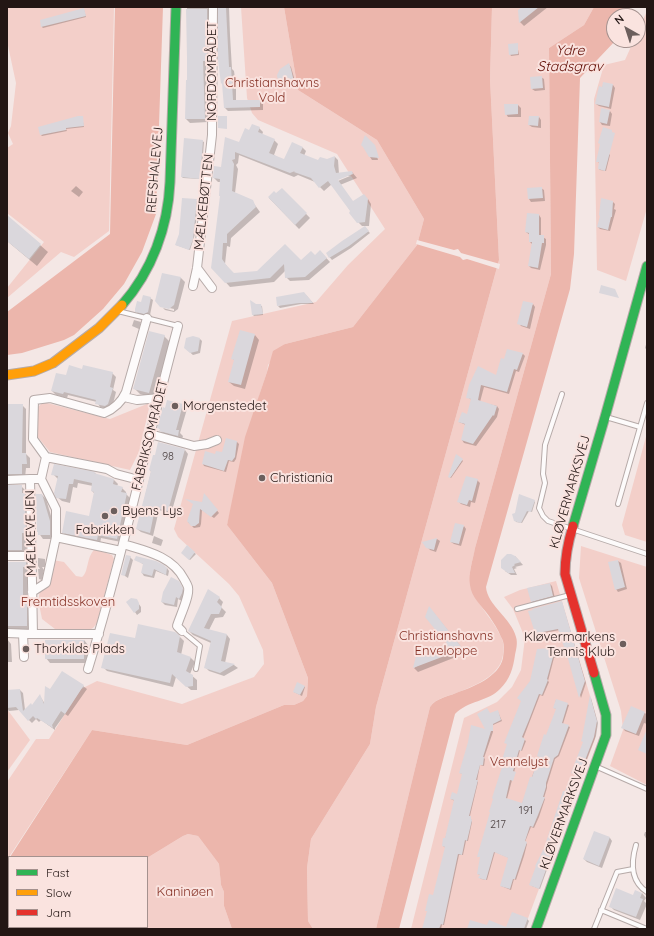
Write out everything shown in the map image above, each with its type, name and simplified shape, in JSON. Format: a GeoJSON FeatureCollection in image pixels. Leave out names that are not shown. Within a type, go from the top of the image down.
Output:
{"type":"FeatureCollection","features":[{"type":"Feature","properties":{"kind":"street","name":"REFSHALEVEJ"},"geometry":{"type":"LineString","coordinates":[[7,375],[22,374],[42,368],[94,333],[118,311],[139,284],[151,262],[160,240],[168,206],[176,7]]}},
{"type":"Feature","properties":{"kind":"street","name":"NORDOMRÅDET"},"geometry":{"type":"LineString","coordinates":[[212,7],[212,136]]}},
{"type":"Feature","properties":{"kind":"street","name":"MÆLKEBØTTEN"},"geometry":{"type":"LineString","coordinates":[[193,286],[197,268],[212,136]]}},
{"type":"Feature","properties":{"kind":"street","name":"KLØVERMARKSVEJ"},"geometry":{"type":"LineString","coordinates":[[536,929],[606,735],[606,715],[565,574],[565,558],[647,266]]}},
{"type":"Feature","properties":{"kind":"street","name":"MÆLKEBØTTEN"},"geometry":{"type":"LineString","coordinates":[[197,268],[212,288]]}},
{"type":"Feature","properties":{"kind":"street"},"geometry":{"type":"LineString","coordinates":[[139,480],[116,474],[107,469],[46,457],[33,439],[34,400],[50,398],[104,413],[111,410],[124,397],[147,318]]}},
{"type":"Feature","properties":{"kind":"street","name":"FABRIKSOMRÅDET"},"geometry":{"type":"LineString","coordinates":[[88,669],[122,548],[178,326]]}},
{"type":"Feature","properties":{"kind":"street"},"geometry":{"type":"LineString","coordinates":[[124,397],[137,400],[160,398]]}},
{"type":"Feature","properties":{"kind":"street"},"geometry":{"type":"LineString","coordinates":[[150,434],[194,446],[207,444],[217,440]]}},
{"type":"Feature","properties":{"kind":"street","name":"MÆLKEVEJEN"},"geometry":{"type":"LineString","coordinates":[[33,634],[30,479],[41,479],[46,457]]}},
{"type":"Feature","properties":{"kind":"street"},"geometry":{"type":"LineString","coordinates":[[7,480],[30,479]]}},
{"type":"Feature","properties":{"kind":"street"},"geometry":{"type":"LineString","coordinates":[[32,592],[46,583],[56,537],[56,509],[41,479]]}},
{"type":"Feature","properties":{"kind":"street"},"geometry":{"type":"LineString","coordinates":[[56,537],[160,556],[175,566],[188,588],[178,626],[182,631]]}},
{"type":"Feature","properties":{"kind":"street"},"geometry":{"type":"LineString","coordinates":[[7,556],[32,556]]}},
{"type":"Feature","properties":{"kind":"street"},"geometry":{"type":"LineString","coordinates":[[7,633],[99,634]]}},
{"type":"Feature","properties":{"kind":"street"},"geometry":{"type":"LineString","coordinates":[[23,634],[24,657]]}},
{"type":"Feature","properties":{"kind":"lane"},"geometry":{"type":"LineString","coordinates":[[118,311],[178,326]]}},
{"type":"Feature","properties":{"kind":"lane"},"geometry":{"type":"LineString","coordinates":[[562,394],[546,445],[543,474],[545,483],[539,508],[543,516],[548,521],[647,554]]}},
{"type":"Feature","properties":{"kind":"lane"},"geometry":{"type":"LineString","coordinates":[[618,504],[647,403]]}},
{"type":"Feature","properties":{"kind":"lane"},"geometry":{"type":"LineString","coordinates":[[605,417],[640,426]]}},
{"type":"Feature","properties":{"kind":"lane"},"geometry":{"type":"LineString","coordinates":[[517,609],[571,594]]}},
{"type":"Feature","properties":{"kind":"lane"},"geometry":{"type":"LineString","coordinates":[[182,631],[200,646],[196,669]]}},
{"type":"Feature","properties":{"kind":"lane"},"geometry":{"type":"LineString","coordinates":[[595,766],[647,789]]}},
{"type":"Feature","properties":{"kind":"lane"},"geometry":{"type":"LineString","coordinates":[[636,845],[633,857],[633,876],[641,888],[647,892]]}},
{"type":"Feature","properties":{"kind":"lane"},"geometry":{"type":"LineString","coordinates":[[594,929],[617,872],[633,869]]}},
{"type":"Feature","properties":{"kind":"lane"},"geometry":{"type":"LineString","coordinates":[[601,910],[647,929]]}},
{"type":"Feature","properties":{"kind":"green space"},"geometry":{"type":"Polygon","coordinates":[[[7,7],[114,7],[109,231],[74,257],[61,252],[7,298],[7,288],[44,242],[7,213],[7,148],[13,144],[8,133],[11,126],[16,83],[7,41],[7,7]]]}},
{"type":"Feature","properties":{"kind":"green space","name":"Christianshavns Vold"},"geometry":{"type":"Polygon","coordinates":[[[241,7],[284,7],[298,90],[377,140],[424,219],[417,245],[353,327],[285,344],[268,365],[227,525],[272,583],[308,678],[307,696],[303,701],[294,705],[284,705],[187,745],[92,730],[10,856],[8,856],[7,865],[7,782],[36,739],[49,739],[81,689],[97,681],[182,704],[254,677],[264,664],[263,650],[239,596],[229,584],[178,537],[174,529],[232,321],[316,302],[348,265],[385,229],[337,154],[258,120],[252,113],[247,98],[241,7]]]}},
{"type":"Feature","properties":{"kind":"green space","name":"Christianshavns Enveloppe"},"geometry":{"type":"Polygon","coordinates":[[[492,7],[594,7],[584,25],[549,48],[551,274],[475,548],[470,571],[474,594],[502,639],[504,646],[503,655],[497,669],[485,679],[471,687],[438,700],[430,707],[376,929],[313,929],[308,921],[307,868],[311,839],[370,744],[376,707],[499,260],[490,79],[492,7]]]}},
{"type":"Feature","properties":{"kind":"green space"},"geometry":{"type":"Polygon","coordinates":[[[647,11],[647,208],[626,281],[597,270],[594,99],[604,65],[625,60],[630,48],[646,48],[647,11]]]}},
{"type":"Feature","properties":{"kind":"green space"},"geometry":{"type":"Polygon","coordinates":[[[43,402],[110,419],[150,404],[139,452],[130,470],[50,452],[37,436],[38,407],[43,402]]]}},
{"type":"Feature","properties":{"kind":"green space"},"geometry":{"type":"Polygon","coordinates":[[[647,433],[647,542],[625,535],[622,525],[647,433]]]}},
{"type":"Feature","properties":{"kind":"green space","name":"Kløvermarkens Tennis Klub"},"geometry":{"type":"Polygon","coordinates":[[[581,546],[647,567],[647,785],[610,766],[623,730],[621,711],[579,578],[581,546]]]}},
{"type":"Feature","properties":{"kind":"green space","name":"Fremtidsskoven"},"geometry":{"type":"Polygon","coordinates":[[[95,549],[112,555],[114,559],[97,623],[93,628],[87,631],[55,629],[42,619],[39,605],[39,593],[53,560],[64,562],[76,576],[82,577],[86,572],[90,556],[95,549]]]}},
{"type":"Feature","properties":{"kind":"green space","name":"Vennelyst"},"geometry":{"type":"Polygon","coordinates":[[[556,581],[596,716],[597,724],[595,739],[524,929],[411,929],[464,718],[497,702],[512,687],[521,670],[525,638],[513,609],[504,597],[520,590],[556,581]]]}},
{"type":"Feature","properties":{"kind":"green space"},"geometry":{"type":"Polygon","coordinates":[[[7,709],[30,740],[7,772],[7,709]]]}},
{"type":"Feature","properties":{"kind":"green space","name":"Kaninøen"},"geometry":{"type":"Polygon","coordinates":[[[188,834],[198,836],[219,864],[221,885],[224,892],[224,906],[232,929],[110,929],[148,928],[148,857],[188,834]]]}},
{"type":"Feature","properties":{"kind":"water"},"geometry":{"type":"Polygon","coordinates":[[[115,7],[163,7],[156,214],[142,252],[124,284],[103,309],[74,335],[64,340],[22,353],[7,355],[7,312],[110,234],[115,7]]]}},
{"type":"Feature","properties":{"kind":"water"},"geometry":{"type":"Polygon","coordinates":[[[284,7],[492,7],[490,79],[499,260],[376,707],[370,744],[311,839],[307,868],[308,921],[313,929],[232,929],[224,906],[224,892],[221,885],[219,864],[198,836],[188,834],[183,836],[148,857],[148,856],[11,856],[92,730],[187,745],[284,705],[294,705],[303,701],[307,696],[308,678],[272,583],[227,525],[245,437],[273,351],[285,344],[353,327],[417,245],[424,219],[377,140],[298,90],[284,7]]]}},
{"type":"Feature","properties":{"kind":"water","name":"Ydre Stadsgrav"},"geometry":{"type":"Polygon","coordinates":[[[594,7],[630,7],[606,8],[606,48],[608,48],[580,78],[574,254],[570,289],[486,587],[487,594],[514,630],[517,646],[513,665],[510,674],[500,689],[490,696],[466,706],[455,714],[399,929],[376,929],[430,707],[438,700],[470,688],[491,676],[501,665],[503,658],[504,647],[502,639],[494,623],[472,594],[470,585],[470,571],[475,548],[551,274],[549,48],[584,25],[594,7]]]}},
{"type":"Feature","properties":{"kind":"water"},"geometry":{"type":"Polygon","coordinates":[[[24,928],[110,928],[110,929],[24,928]]]}},
{"type":"Feature","properties":{"kind":"pier"},"geometry":{"type":"Polygon","coordinates":[[[417,240],[454,250],[458,249],[461,253],[500,264],[499,269],[467,259],[463,260],[460,257],[416,244],[417,240]]]}},
{"type":"Feature","properties":{"kind":"building"},"geometry":{"type":"Polygon","coordinates":[[[522,7],[539,7],[519,23],[518,10],[522,7]]]}},
{"type":"Feature","properties":{"kind":"building"},"geometry":{"type":"Polygon","coordinates":[[[84,8],[86,16],[41,27],[40,20],[84,8]]]}},
{"type":"Feature","properties":{"kind":"building"},"geometry":{"type":"Polygon","coordinates":[[[218,8],[226,8],[229,67],[231,67],[233,100],[260,100],[260,107],[224,108],[218,60],[218,8]]]}},
{"type":"Feature","properties":{"kind":"building"},"geometry":{"type":"Polygon","coordinates":[[[186,9],[207,9],[207,61],[203,61],[205,119],[185,119],[187,80],[186,9]]]}},
{"type":"Feature","properties":{"kind":"building"},"geometry":{"type":"Polygon","coordinates":[[[518,43],[518,54],[509,55],[508,44],[518,43]]]}},
{"type":"Feature","properties":{"kind":"building"},"geometry":{"type":"Polygon","coordinates":[[[289,63],[295,86],[285,85],[278,81],[277,75],[280,69],[289,63]]]}},
{"type":"Feature","properties":{"kind":"building"},"geometry":{"type":"Polygon","coordinates":[[[542,76],[543,88],[531,89],[530,77],[542,76]]]}},
{"type":"Feature","properties":{"kind":"building"},"geometry":{"type":"Polygon","coordinates":[[[603,82],[613,84],[609,107],[595,104],[599,86],[602,87],[603,82]]]}},
{"type":"Feature","properties":{"kind":"building"},"geometry":{"type":"Polygon","coordinates":[[[504,104],[518,104],[518,114],[505,115],[504,104]]]}},
{"type":"Feature","properties":{"kind":"building"},"geometry":{"type":"Polygon","coordinates":[[[601,108],[610,110],[607,124],[599,122],[601,108]]]}},
{"type":"Feature","properties":{"kind":"building"},"geometry":{"type":"Polygon","coordinates":[[[83,116],[84,126],[66,128],[66,130],[40,135],[38,127],[83,116]]]}},
{"type":"Feature","properties":{"kind":"building"},"geometry":{"type":"Polygon","coordinates":[[[218,116],[227,116],[227,129],[218,128],[218,116]]]}},
{"type":"Feature","properties":{"kind":"building"},"geometry":{"type":"Polygon","coordinates":[[[529,116],[539,116],[538,126],[528,125],[529,116]]]}},
{"type":"Feature","properties":{"kind":"building"},"geometry":{"type":"Polygon","coordinates":[[[252,124],[260,127],[258,132],[275,139],[269,153],[284,159],[292,142],[303,147],[300,153],[318,160],[320,157],[327,159],[335,156],[334,166],[336,173],[352,171],[353,174],[338,180],[353,201],[364,194],[368,199],[365,222],[357,223],[328,181],[319,188],[311,178],[294,172],[295,171],[290,173],[235,152],[235,159],[232,160],[234,164],[232,191],[253,200],[256,207],[227,234],[227,243],[223,243],[222,259],[234,273],[257,271],[285,244],[301,260],[311,251],[315,255],[320,250],[327,258],[305,277],[285,278],[284,264],[270,278],[225,283],[211,268],[220,196],[220,179],[213,178],[214,166],[221,167],[225,137],[239,142],[245,128],[249,130],[252,124]]]}},
{"type":"Feature","properties":{"kind":"building"},"geometry":{"type":"Polygon","coordinates":[[[603,127],[612,130],[612,132],[615,133],[605,171],[598,169],[599,162],[596,162],[600,144],[598,143],[603,127]]]}},
{"type":"Feature","properties":{"kind":"building"},"geometry":{"type":"Polygon","coordinates":[[[365,135],[375,145],[379,158],[369,157],[361,145],[365,135]]]}},
{"type":"Feature","properties":{"kind":"building"},"geometry":{"type":"Polygon","coordinates":[[[184,138],[203,140],[201,166],[203,166],[202,177],[200,177],[200,179],[181,177],[184,138]]]}},
{"type":"Feature","properties":{"kind":"building"},"geometry":{"type":"Polygon","coordinates":[[[542,187],[543,198],[528,199],[527,188],[542,187]]]}},
{"type":"Feature","properties":{"kind":"building"},"geometry":{"type":"Polygon","coordinates":[[[282,188],[307,213],[295,225],[268,197],[274,191],[276,193],[282,188]]]}},
{"type":"Feature","properties":{"kind":"building"},"geometry":{"type":"Polygon","coordinates":[[[182,198],[197,199],[193,239],[189,250],[175,245],[179,234],[182,198]]]}},
{"type":"Feature","properties":{"kind":"building"},"geometry":{"type":"Polygon","coordinates":[[[601,198],[613,201],[612,217],[608,230],[597,227],[600,216],[601,198]]]}},
{"type":"Feature","properties":{"kind":"building"},"geometry":{"type":"Polygon","coordinates":[[[527,213],[539,214],[539,235],[544,235],[544,243],[542,243],[538,268],[528,266],[532,242],[529,242],[529,233],[525,232],[527,213]]]}},
{"type":"Feature","properties":{"kind":"building"},"geometry":{"type":"Polygon","coordinates":[[[7,215],[41,244],[29,259],[7,241],[7,215]]]}},
{"type":"Feature","properties":{"kind":"building"},"geometry":{"type":"Polygon","coordinates":[[[365,226],[369,231],[349,246],[329,258],[326,253],[365,226]]]}},
{"type":"Feature","properties":{"kind":"building"},"geometry":{"type":"Polygon","coordinates":[[[162,273],[181,277],[174,305],[169,309],[160,307],[155,301],[162,273]]]}},
{"type":"Feature","properties":{"kind":"building"},"geometry":{"type":"Polygon","coordinates":[[[601,285],[615,289],[619,298],[599,293],[601,285]]]}},
{"type":"Feature","properties":{"kind":"building"},"geometry":{"type":"Polygon","coordinates":[[[304,292],[313,303],[277,306],[276,297],[304,292]]]}},
{"type":"Feature","properties":{"kind":"building"},"geometry":{"type":"Polygon","coordinates":[[[143,295],[151,297],[148,312],[144,314],[135,312],[137,301],[141,302],[143,295]]]}},
{"type":"Feature","properties":{"kind":"building"},"geometry":{"type":"Polygon","coordinates":[[[250,300],[256,304],[261,304],[263,314],[252,315],[250,300]]]}},
{"type":"Feature","properties":{"kind":"building"},"geometry":{"type":"Polygon","coordinates":[[[523,301],[533,303],[527,327],[517,324],[523,301]]]}},
{"type":"Feature","properties":{"kind":"building"},"geometry":{"type":"Polygon","coordinates":[[[240,330],[255,334],[241,385],[228,382],[234,360],[231,359],[240,330]]]}},
{"type":"Feature","properties":{"kind":"building"},"geometry":{"type":"Polygon","coordinates":[[[149,331],[165,335],[149,393],[133,389],[149,331]]]}},
{"type":"Feature","properties":{"kind":"building"},"geometry":{"type":"Polygon","coordinates":[[[193,336],[200,338],[198,351],[190,353],[184,348],[186,338],[193,336]]]}},
{"type":"Feature","properties":{"kind":"building"},"geometry":{"type":"Polygon","coordinates":[[[507,349],[523,353],[517,370],[514,369],[507,392],[481,385],[478,400],[497,406],[494,416],[493,415],[473,444],[461,440],[465,424],[458,422],[462,412],[467,414],[471,399],[466,398],[469,385],[478,366],[496,375],[501,358],[504,359],[507,349]]]}},
{"type":"Feature","properties":{"kind":"building"},"geometry":{"type":"Polygon","coordinates":[[[69,365],[82,369],[83,365],[113,372],[110,387],[113,388],[108,404],[105,406],[95,404],[96,400],[64,392],[63,394],[51,391],[56,373],[66,375],[69,365]]]}},
{"type":"Feature","properties":{"kind":"building"},"geometry":{"type":"Polygon","coordinates":[[[167,400],[183,404],[176,430],[179,430],[178,436],[159,431],[160,429],[157,428],[163,407],[165,408],[167,400]]]}},
{"type":"Feature","properties":{"kind":"building"},"geometry":{"type":"Polygon","coordinates":[[[7,404],[23,404],[22,453],[26,453],[27,464],[22,464],[22,474],[7,474],[7,404]]]}},
{"type":"Feature","properties":{"kind":"building"},"geometry":{"type":"Polygon","coordinates":[[[226,438],[237,441],[235,457],[232,461],[228,460],[224,471],[202,464],[205,451],[215,454],[216,451],[222,452],[226,438]]]}},
{"type":"Feature","properties":{"kind":"building"},"geometry":{"type":"Polygon","coordinates":[[[158,442],[185,449],[168,511],[155,508],[150,533],[136,529],[151,471],[149,470],[158,442]]]}},
{"type":"Feature","properties":{"kind":"building"},"geometry":{"type":"Polygon","coordinates":[[[456,454],[463,459],[450,478],[448,477],[456,454]]]}},
{"type":"Feature","properties":{"kind":"building"},"geometry":{"type":"Polygon","coordinates":[[[54,464],[96,472],[94,473],[114,479],[113,484],[123,487],[121,492],[127,493],[117,539],[98,535],[97,540],[62,533],[66,511],[89,516],[94,492],[91,491],[92,483],[74,479],[73,484],[69,484],[66,499],[56,498],[54,493],[58,476],[51,475],[54,464]]]}},
{"type":"Feature","properties":{"kind":"building"},"geometry":{"type":"Polygon","coordinates":[[[466,476],[478,479],[472,501],[469,500],[467,505],[457,502],[466,476]]]}},
{"type":"Feature","properties":{"kind":"building"},"geometry":{"type":"Polygon","coordinates":[[[7,485],[22,485],[22,493],[25,493],[26,533],[22,533],[22,550],[7,550],[7,485]]]}},
{"type":"Feature","properties":{"kind":"building"},"geometry":{"type":"Polygon","coordinates":[[[204,493],[218,510],[211,517],[200,509],[199,523],[195,526],[191,526],[187,521],[193,504],[185,499],[202,502],[204,493]]]}},
{"type":"Feature","properties":{"kind":"building"},"geometry":{"type":"Polygon","coordinates":[[[36,494],[42,494],[50,521],[50,535],[38,535],[36,494]]]}},
{"type":"Feature","properties":{"kind":"building"},"geometry":{"type":"Polygon","coordinates":[[[519,494],[535,500],[531,512],[527,511],[521,523],[514,521],[512,514],[515,513],[519,494]]]}},
{"type":"Feature","properties":{"kind":"building"},"geometry":{"type":"Polygon","coordinates":[[[455,523],[464,525],[459,544],[450,542],[455,523]]]}},
{"type":"Feature","properties":{"kind":"building"},"geometry":{"type":"Polygon","coordinates":[[[437,538],[434,550],[426,548],[422,542],[437,538]]]}},
{"type":"Feature","properties":{"kind":"building"},"geometry":{"type":"Polygon","coordinates":[[[187,545],[195,552],[189,560],[181,553],[187,545]]]}},
{"type":"Feature","properties":{"kind":"building"},"geometry":{"type":"Polygon","coordinates":[[[507,554],[515,556],[521,562],[514,564],[515,565],[512,567],[515,573],[508,573],[501,568],[501,560],[507,554]]]}},
{"type":"Feature","properties":{"kind":"building"},"geometry":{"type":"Polygon","coordinates":[[[126,555],[131,556],[125,576],[121,575],[126,555]]]}},
{"type":"Feature","properties":{"kind":"building"},"geometry":{"type":"Polygon","coordinates":[[[136,556],[156,561],[164,565],[167,568],[166,575],[154,569],[152,576],[141,573],[143,564],[134,560],[136,556]]]}},
{"type":"Feature","properties":{"kind":"building"},"geometry":{"type":"Polygon","coordinates":[[[618,560],[625,587],[615,590],[608,562],[618,560]]]}},
{"type":"Feature","properties":{"kind":"building"},"geometry":{"type":"Polygon","coordinates":[[[7,562],[26,562],[26,567],[23,567],[23,596],[27,596],[27,626],[7,626],[7,562]]]}},
{"type":"Feature","properties":{"kind":"building"},"geometry":{"type":"Polygon","coordinates":[[[171,577],[179,581],[183,588],[179,599],[176,597],[174,605],[161,602],[163,592],[171,577]]]}},
{"type":"Feature","properties":{"kind":"building"},"geometry":{"type":"Polygon","coordinates":[[[550,583],[553,596],[531,602],[527,588],[550,583]]]}},
{"type":"Feature","properties":{"kind":"building"},"geometry":{"type":"Polygon","coordinates":[[[208,589],[220,597],[217,602],[222,607],[219,614],[211,614],[204,628],[227,634],[221,661],[235,664],[220,673],[204,668],[211,641],[188,631],[208,589]]]}},
{"type":"Feature","properties":{"kind":"building"},"geometry":{"type":"Polygon","coordinates":[[[131,598],[137,599],[139,603],[139,609],[134,613],[126,602],[131,598]]]}},
{"type":"Feature","properties":{"kind":"building"},"geometry":{"type":"Polygon","coordinates":[[[562,601],[585,681],[579,698],[567,655],[553,657],[548,680],[542,695],[539,694],[522,737],[525,739],[521,751],[519,750],[513,771],[516,772],[513,781],[510,780],[506,798],[522,803],[530,777],[532,777],[539,757],[537,756],[544,734],[546,735],[556,709],[553,708],[556,699],[568,703],[562,723],[569,725],[558,755],[554,758],[546,783],[543,797],[545,797],[533,827],[530,826],[525,841],[527,842],[515,879],[513,879],[510,889],[500,886],[508,858],[494,852],[486,880],[478,878],[480,875],[477,874],[480,857],[477,857],[490,812],[492,798],[502,767],[500,766],[507,744],[504,743],[521,701],[517,698],[530,681],[537,649],[564,647],[558,629],[543,632],[543,634],[536,636],[528,611],[562,601]]]}},
{"type":"Feature","properties":{"kind":"building"},"geometry":{"type":"Polygon","coordinates":[[[429,606],[463,649],[413,668],[416,656],[447,644],[425,617],[429,606]]]}},
{"type":"Feature","properties":{"kind":"building"},"geometry":{"type":"Polygon","coordinates":[[[138,624],[175,632],[180,636],[177,652],[191,657],[186,671],[193,675],[193,686],[186,687],[172,674],[170,683],[101,668],[110,633],[135,638],[138,624]]]}},
{"type":"Feature","properties":{"kind":"building"},"geometry":{"type":"Polygon","coordinates":[[[45,640],[84,640],[84,659],[45,659],[45,640]]]}},
{"type":"Feature","properties":{"kind":"building"},"geometry":{"type":"Polygon","coordinates":[[[62,671],[84,685],[65,714],[61,711],[52,725],[53,728],[33,716],[28,721],[16,707],[7,708],[7,690],[20,689],[23,711],[31,703],[32,705],[40,694],[44,704],[45,686],[50,689],[62,671]]]}},
{"type":"Feature","properties":{"kind":"building"},"geometry":{"type":"Polygon","coordinates":[[[297,682],[305,686],[300,695],[293,692],[297,682]]]}},
{"type":"Feature","properties":{"kind":"building"},"geometry":{"type":"Polygon","coordinates":[[[590,695],[597,721],[594,737],[579,776],[571,773],[583,742],[581,741],[590,695]]]}},
{"type":"Feature","properties":{"kind":"building"},"geometry":{"type":"Polygon","coordinates":[[[631,706],[645,712],[636,734],[621,728],[631,706]]]}},
{"type":"Feature","properties":{"kind":"building"},"geometry":{"type":"Polygon","coordinates":[[[487,708],[490,713],[498,710],[501,720],[493,724],[493,731],[491,731],[483,757],[483,765],[480,765],[476,780],[478,780],[469,816],[471,816],[472,820],[467,841],[465,840],[462,855],[458,854],[443,925],[441,924],[439,929],[422,929],[427,911],[425,911],[429,894],[433,895],[445,847],[442,846],[443,838],[445,838],[454,800],[450,799],[452,792],[457,794],[462,774],[459,773],[468,742],[471,725],[485,729],[477,714],[487,708]]]}},
{"type":"Feature","properties":{"kind":"building"},"geometry":{"type":"Polygon","coordinates":[[[647,729],[647,754],[638,750],[647,729]]]}},
{"type":"Feature","properties":{"kind":"building"},"geometry":{"type":"Polygon","coordinates":[[[571,776],[579,779],[539,889],[529,885],[535,866],[544,848],[563,791],[565,791],[571,776]]]}},
{"type":"Feature","properties":{"kind":"building"},"geometry":{"type":"Polygon","coordinates":[[[594,831],[610,837],[599,866],[583,859],[594,831]]]}},
{"type":"Feature","properties":{"kind":"building"},"geometry":{"type":"Polygon","coordinates":[[[616,888],[633,895],[635,890],[642,893],[640,898],[643,899],[636,917],[609,907],[616,888]]]}},
{"type":"Feature","properties":{"kind":"building"},"geometry":{"type":"Polygon","coordinates":[[[512,912],[528,918],[524,929],[467,929],[470,920],[487,925],[489,920],[506,927],[512,912]]]}},
{"type":"Feature","properties":{"kind":"traffic: fast"},"geometry":{"type":"LineString","coordinates":[[122,305],[133,292],[150,263],[162,232],[169,199],[176,7]]}},
{"type":"Feature","properties":{"kind":"traffic: fast"},"geometry":{"type":"LineString","coordinates":[[573,526],[647,266]]}},
{"type":"Feature","properties":{"kind":"traffic: fast"},"geometry":{"type":"LineString","coordinates":[[536,929],[606,735],[606,715],[594,673]]}},
{"type":"Feature","properties":{"kind":"traffic: slow"},"geometry":{"type":"LineString","coordinates":[[7,375],[34,371],[53,363],[99,328],[122,305]]}},
{"type":"Feature","properties":{"kind":"traffic: jam"},"geometry":{"type":"LineString","coordinates":[[573,526],[567,550],[565,574],[594,673]]}},
{"type":"Feature","properties":{"kind":"place","name":"Morgenstedet"},"geometry":{"type":"Point","coordinates":[175,406]}},
{"type":"Feature","properties":{"kind":"place","name":"Christiania"},"geometry":{"type":"Point","coordinates":[262,478]}},
{"type":"Feature","properties":{"kind":"place","name":"Byens Lys"},"geometry":{"type":"Point","coordinates":[114,511]}},
{"type":"Feature","properties":{"kind":"place","name":"Fabrikken"},"geometry":{"type":"Point","coordinates":[105,516]}},
{"type":"Feature","properties":{"kind":"place","name":"Kløvermarkens Tennis Klub"},"geometry":{"type":"Point","coordinates":[623,644]}},
{"type":"Feature","properties":{"kind":"place","name":"Thorkilds Plads"},"geometry":{"type":"Point","coordinates":[26,649]}}]}
